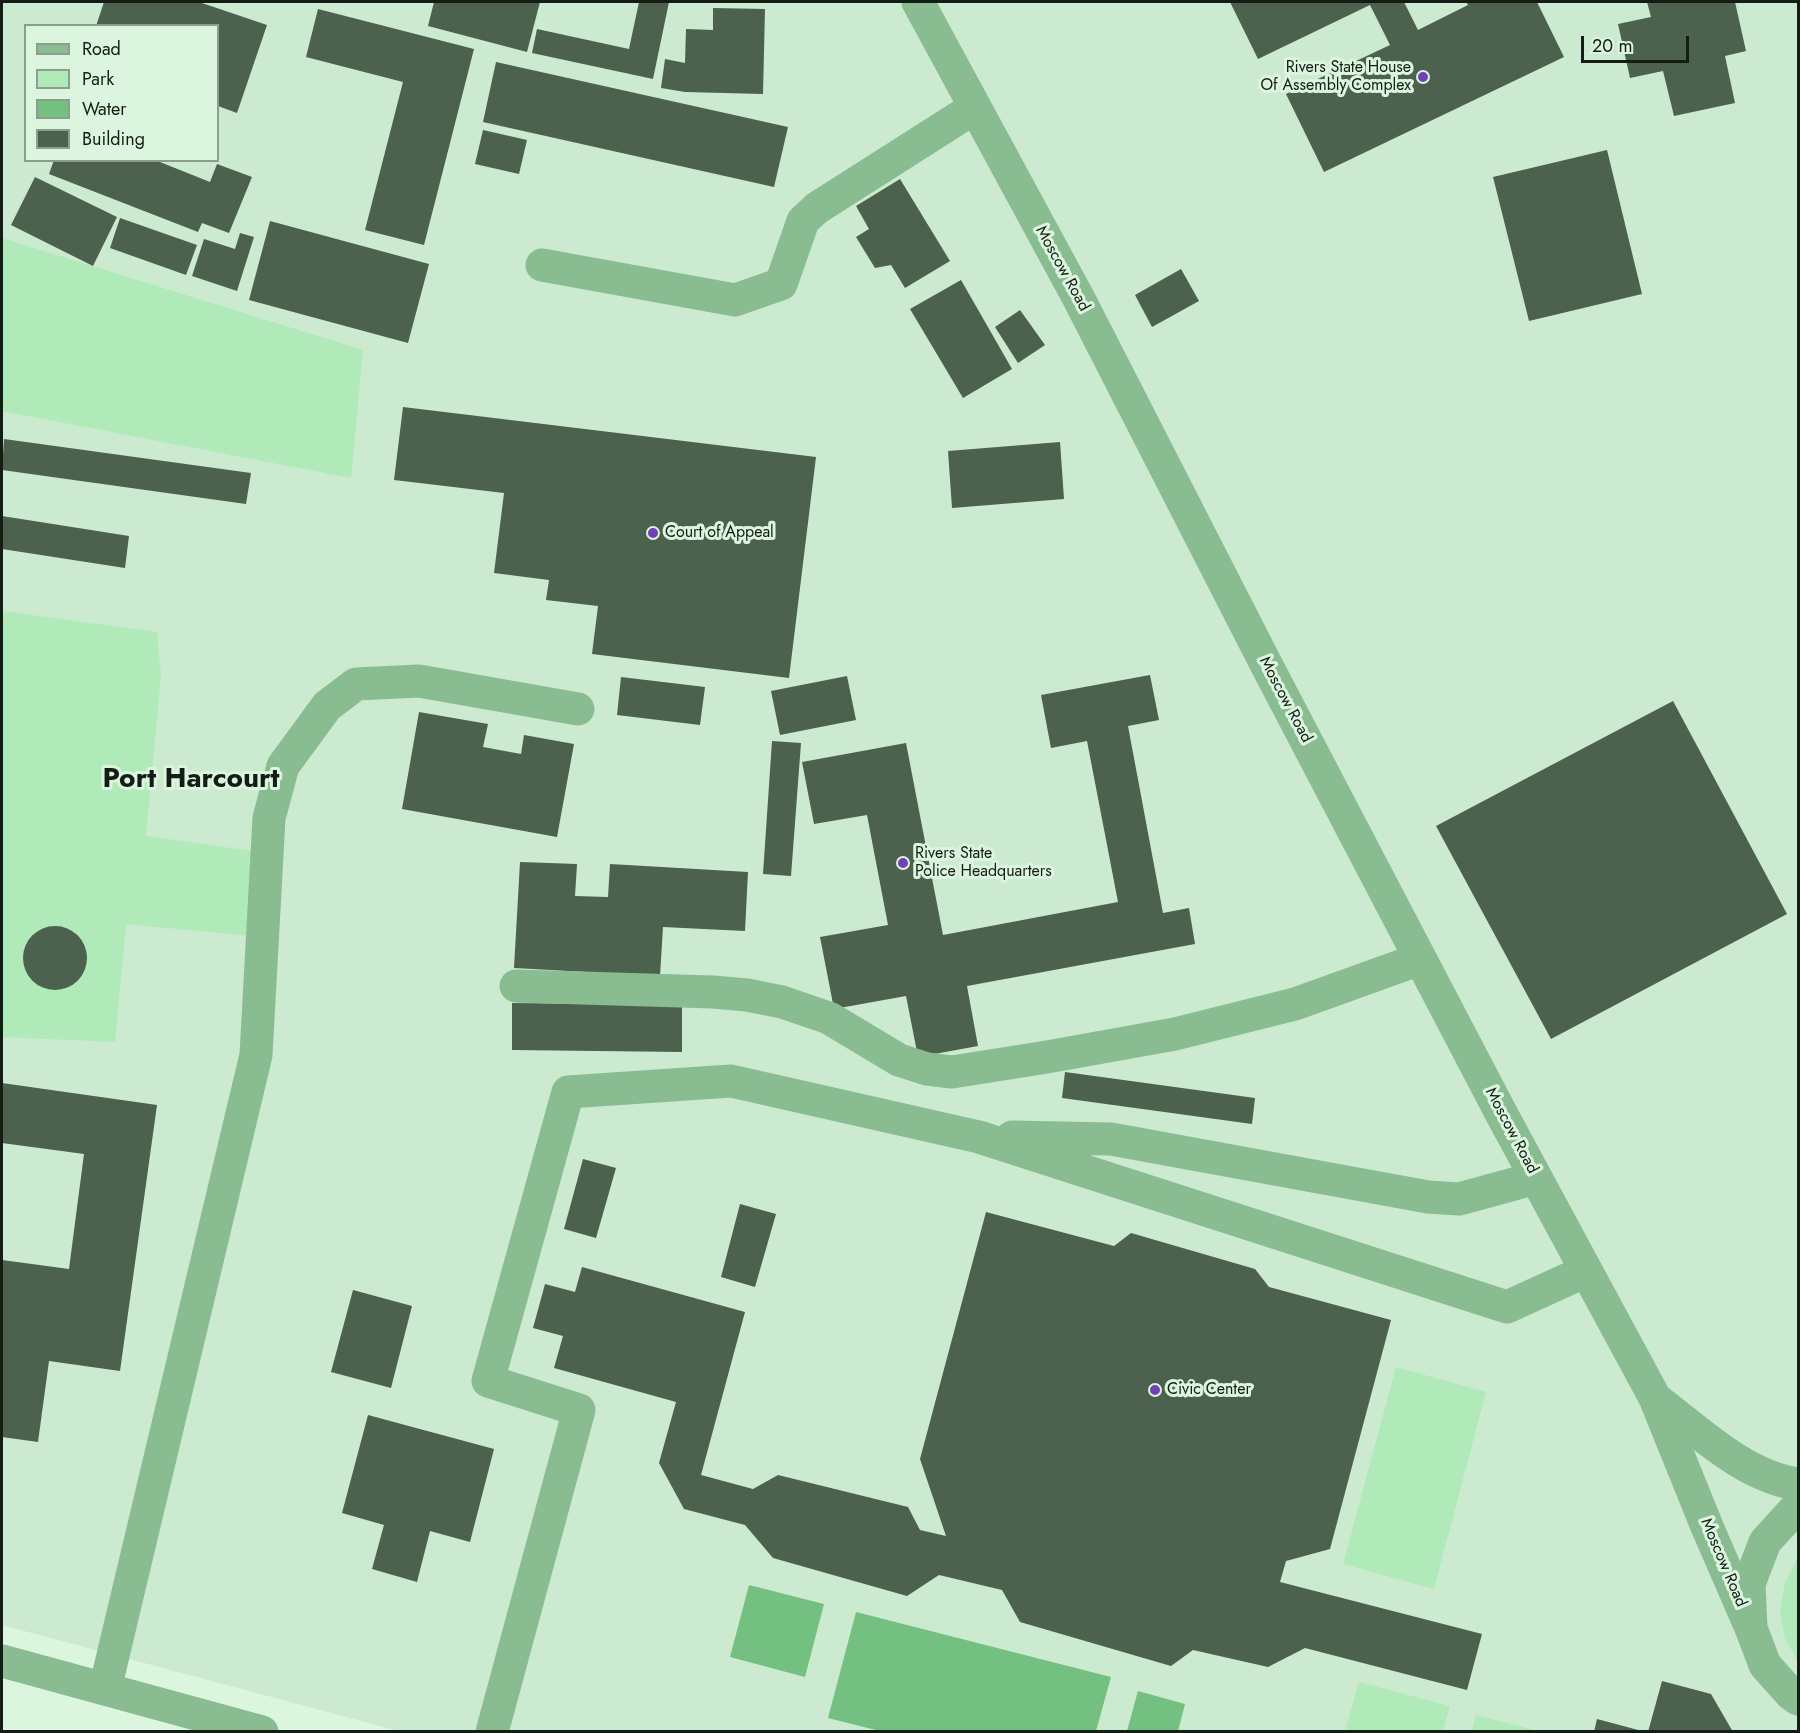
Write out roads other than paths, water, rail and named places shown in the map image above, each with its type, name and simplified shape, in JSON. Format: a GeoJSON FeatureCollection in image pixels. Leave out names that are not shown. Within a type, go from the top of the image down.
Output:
{"type":"FeatureCollection","features":[{"type":"Feature","properties":{"kind":"street","name":"Moscow Road"},"geometry":{"type":"LineString","coordinates":[[918,2],[1084,309],[1420,959],[1655,1398],[1707,1529],[1751,1628]]}},
{"type":"Feature","properties":{"kind":"street"},"geometry":{"type":"LineString","coordinates":[[542,265],[735,300],[781,284],[803,221],[817,208],[974,108]]}},
{"type":"Feature","properties":{"kind":"street"},"geometry":{"type":"LineString","coordinates":[[105,1689],[256,1055],[269,818],[283,766],[327,706],[356,684],[419,681],[578,709]]}},
{"type":"Feature","properties":{"kind":"street"},"geometry":{"type":"LineString","coordinates":[[516,986],[747,995],[808,1010],[829,1018],[899,1060],[927,1069],[952,1072],[1175,1034],[1295,1004],[1420,959]]}},
{"type":"Feature","properties":{"kind":"street"},"geometry":{"type":"LineString","coordinates":[[492,1731],[579,1410],[488,1381],[568,1092],[731,1081],[979,1137],[1507,1307],[1586,1271]]}},
{"type":"Feature","properties":{"kind":"street"},"geometry":{"type":"LineString","coordinates":[[979,1137],[1111,1139],[1428,1197],[1459,1199],[1536,1178]]}},
{"type":"Feature","properties":{"kind":"street","name":"Moscow Road"},"geometry":{"type":"LineString","coordinates":[[1655,1398],[1714,1444],[1756,1472],[1784,1482],[1798,1484]]}},
{"type":"Feature","properties":{"kind":"street"},"geometry":{"type":"LineString","coordinates":[[1796,1701],[1765,1665],[1751,1628],[1749,1584],[1765,1542],[1798,1507]]}},
{"type":"Feature","properties":{"kind":"street"},"geometry":{"type":"LineString","coordinates":[[2,1661],[262,1731]]}},
{"type":"Feature","properties":{"kind":"water"},"geometry":{"type":"Polygon","coordinates":[[[749,1585],[824,1604],[805,1677],[730,1657],[749,1585]]]}},
{"type":"Feature","properties":{"kind":"water"},"geometry":{"type":"Polygon","coordinates":[[[856,1612],[1111,1677],[1096,1731],[880,1731],[828,1718],[856,1612]]]}},
{"type":"Feature","properties":{"kind":"water"},"geometry":{"type":"Polygon","coordinates":[[[1138,1691],[1185,1704],[1178,1731],[1127,1731],[1138,1691]]]}},
{"type":"Feature","properties":{"kind":"place","name":"Rivers State House Of Assembly Complex"},"geometry":{"type":"Point","coordinates":[1423,77]}},
{"type":"Feature","properties":{"kind":"place","name":"Court of Appeal"},"geometry":{"type":"Point","coordinates":[653,533]}},
{"type":"Feature","properties":{"kind":"place","name":"Rivers State Police Headquarters"},"geometry":{"type":"Point","coordinates":[903,863]}},
{"type":"Feature","properties":{"kind":"place","name":"Civic Center"},"geometry":{"type":"Point","coordinates":[1155,1390]}},
{"type":"Feature","properties":{"kind":"district","name":"Port Harcourt"},"geometry":{"type":"Point","coordinates":[191,780]}}]}
